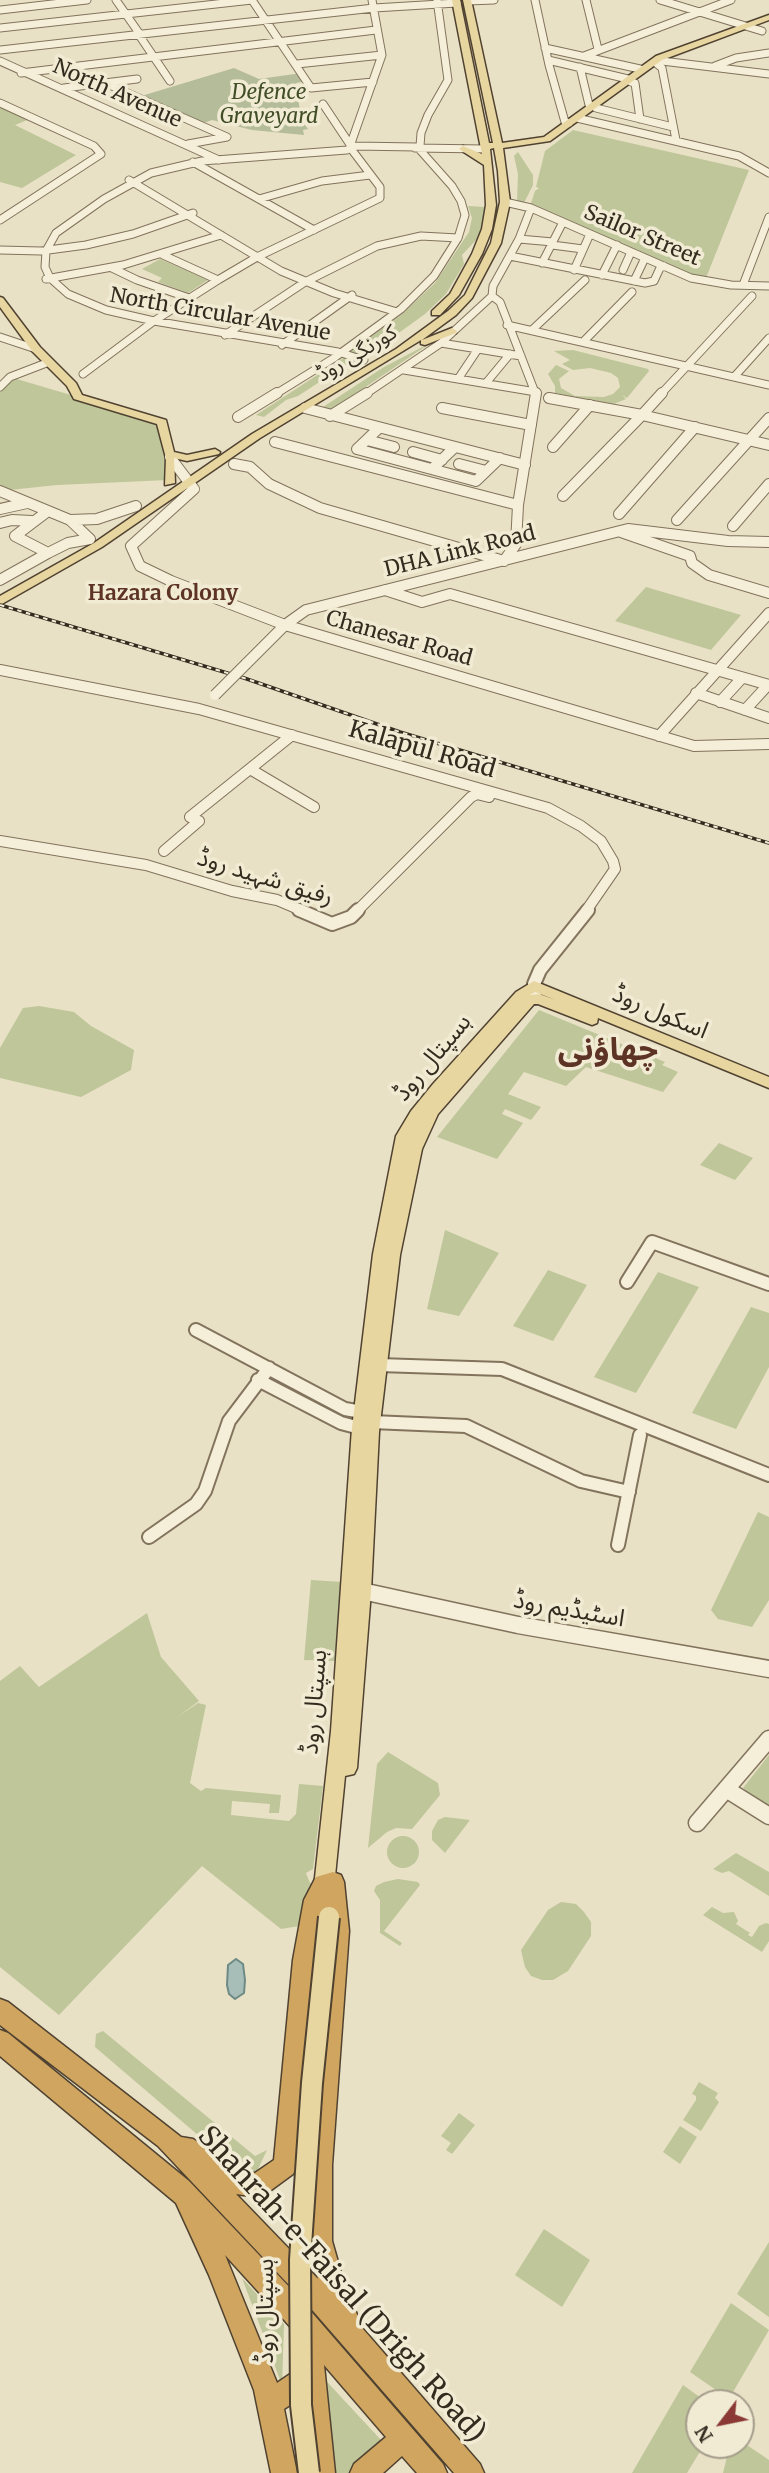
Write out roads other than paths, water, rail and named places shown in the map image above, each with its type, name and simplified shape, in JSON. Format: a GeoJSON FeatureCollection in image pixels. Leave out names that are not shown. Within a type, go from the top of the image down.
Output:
{"type":"FeatureCollection","features":[{"type":"Feature","properties":{"kind":"highway"},"geometry":{"type":"LineString","coordinates":[[166,2138],[191,2149],[218,2171],[241,2184],[258,2185],[285,2166],[304,1960],[315,1900],[328,1883]]}},
{"type":"Feature","properties":{"kind":"highway"},"geometry":{"type":"LineString","coordinates":[[328,1883],[338,1931],[320,2165],[320,2241],[332,2285],[359,2347]]}},
{"type":"Feature","properties":{"kind":"highway","name":"Shahrah-e-Faisal (Drigh Road)"},"geometry":{"type":"LineString","coordinates":[[0,2010],[35,2040],[166,2138],[316,2295],[471,2473]]}},
{"type":"Feature","properties":{"kind":"highway","name":"Shahrah-e-Faisal (Drigh Road)"},"geometry":{"type":"LineString","coordinates":[[0,2041],[180,2189],[309,2329],[434,2473]]}},
{"type":"Feature","properties":{"kind":"highway"},"geometry":{"type":"LineString","coordinates":[[180,2189],[219,2269],[270,2403],[284,2473]]}},
{"type":"Feature","properties":{"kind":"highway"},"geometry":{"type":"LineString","coordinates":[[309,2329],[311,2375],[322,2473]]}},
{"type":"Feature","properties":{"kind":"highway"},"geometry":{"type":"LineString","coordinates":[[270,2403],[311,2375]]}},
{"type":"Feature","properties":{"kind":"highway"},"geometry":{"type":"LineString","coordinates":[[363,2473],[404,2438]]}},
{"type":"Feature","properties":{"kind":"main road","name":"کورنگی روڈ"},"geometry":{"type":"LineString","coordinates":[[0,601],[169,483],[185,478],[400,351],[452,313],[469,296],[496,243],[505,202],[502,171],[468,0]]}},
{"type":"Feature","properties":{"kind":"main road"},"geometry":{"type":"LineString","coordinates":[[457,1],[485,148],[547,143],[629,80],[659,62],[747,26]]}},
{"type":"Feature","properties":{"kind":"main road"},"geometry":{"type":"LineString","coordinates":[[629,80],[640,69],[665,55],[769,18]]}},
{"type":"Feature","properties":{"kind":"main road"},"geometry":{"type":"LineString","coordinates":[[491,115],[497,120],[502,138],[519,146]]}},
{"type":"Feature","properties":{"kind":"main road"},"geometry":{"type":"LineString","coordinates":[[461,148],[481,134]]}},
{"type":"Feature","properties":{"kind":"main road"},"geometry":{"type":"LineString","coordinates":[[502,171],[507,163],[507,154],[519,146]]}},
{"type":"Feature","properties":{"kind":"main road"},"geometry":{"type":"LineString","coordinates":[[461,148],[479,156],[486,163]]}},
{"type":"Feature","properties":{"kind":"main road","name":"کورنگی روڈ"},"geometry":{"type":"LineString","coordinates":[[0,590],[26,581],[98,545],[215,452],[411,332],[454,295],[487,229],[491,184],[485,148]]}},
{"type":"Feature","properties":{"kind":"main road"},"geometry":{"type":"LineString","coordinates":[[0,300],[36,349],[72,385],[78,397],[162,422],[170,457],[169,483]]}},
{"type":"Feature","properties":{"kind":"main road"},"geometry":{"type":"LineString","coordinates":[[400,351],[452,331]]}},
{"type":"Feature","properties":{"kind":"main road"},"geometry":{"type":"LineString","coordinates":[[170,457],[187,458],[215,452]]}},
{"type":"Feature","properties":{"kind":"main road","name":"اسکول روڈ"},"geometry":{"type":"LineString","coordinates":[[534,992],[769,1083]]}},
{"type":"Feature","properties":{"kind":"main road","name":"اسکول روڈ"},"geometry":{"type":"LineString","coordinates":[[534,992],[769,1093]]}},
{"type":"Feature","properties":{"kind":"main road","name":"ہسپتال روڈ"},"geometry":{"type":"LineString","coordinates":[[328,1883],[351,1732],[362,1591],[365,1421],[379,1365],[395,1243],[408,1172],[422,1130],[432,1112],[534,992]]}},
{"type":"Feature","properties":{"kind":"main road","name":"ہسپتال روڈ"},"geometry":{"type":"LineString","coordinates":[[309,2473],[301,2405],[300,2260],[365,1421],[382,1254],[404,1136],[416,1115],[522,995],[534,992]]}},
{"type":"Feature","properties":{"kind":"main road","name":"ہسپتال روڈ"},"geometry":{"type":"LineString","coordinates":[[300,2473],[291,2396],[293,2220],[325,1918]]}},
{"type":"Feature","properties":{"kind":"street"},"geometry":{"type":"LineString","coordinates":[[6,0],[15,8]]}},
{"type":"Feature","properties":{"kind":"street"},"geometry":{"type":"LineString","coordinates":[[14,0],[15,8]]}},
{"type":"Feature","properties":{"kind":"street"},"geometry":{"type":"LineString","coordinates":[[0,10],[87,0]]}},
{"type":"Feature","properties":{"kind":"street"},"geometry":{"type":"LineString","coordinates":[[116,0],[170,81]]}},
{"type":"Feature","properties":{"kind":"street"},"geometry":{"type":"LineString","coordinates":[[0,28],[252,0],[311,88],[373,82]]}},
{"type":"Feature","properties":{"kind":"street"},"geometry":{"type":"LineString","coordinates":[[468,0],[494,0]]}},
{"type":"Feature","properties":{"kind":"street"},"geometry":{"type":"LineString","coordinates":[[535,0],[565,122],[575,120],[676,140],[739,156],[769,173]]}},
{"type":"Feature","properties":{"kind":"street"},"geometry":{"type":"LineString","coordinates":[[586,0],[598,49]]}},
{"type":"Feature","properties":{"kind":"street"},"geometry":{"type":"LineString","coordinates":[[660,0],[702,10],[766,32]]}},
{"type":"Feature","properties":{"kind":"street"},"geometry":{"type":"LineString","coordinates":[[238,417],[341,354],[399,311],[434,276],[458,238],[465,215],[461,201],[453,186],[420,148],[421,133],[428,115],[448,80],[438,1]]}},
{"type":"Feature","properties":{"kind":"street"},"geometry":{"type":"LineString","coordinates":[[0,50],[373,4],[457,1]]}},
{"type":"Feature","properties":{"kind":"street"},"geometry":{"type":"LineString","coordinates":[[584,57],[598,49],[724,1]]}},
{"type":"Feature","properties":{"kind":"street"},"geometry":{"type":"LineString","coordinates":[[351,147],[382,55],[373,4]]}},
{"type":"Feature","properties":{"kind":"street"},"geometry":{"type":"LineString","coordinates":[[23,72],[376,30]]}},
{"type":"Feature","properties":{"kind":"street"},"geometry":{"type":"LineString","coordinates":[[728,34],[766,32]]}},
{"type":"Feature","properties":{"kind":"street"},"geometry":{"type":"LineString","coordinates":[[545,48],[640,69]]}},
{"type":"Feature","properties":{"kind":"street"},"geometry":{"type":"LineString","coordinates":[[713,68],[737,58],[769,53]]}},
{"type":"Feature","properties":{"kind":"street"},"geometry":{"type":"LineString","coordinates":[[297,64],[382,55]]}},
{"type":"Feature","properties":{"kind":"street"},"geometry":{"type":"LineString","coordinates":[[548,60],[635,83],[640,119]]}},
{"type":"Feature","properties":{"kind":"street","name":"North Avenue"},"geometry":{"type":"LineString","coordinates":[[0,62],[216,159]]}},
{"type":"Feature","properties":{"kind":"street"},"geometry":{"type":"LineString","coordinates":[[659,62],[769,74]]}},
{"type":"Feature","properties":{"kind":"street"},"geometry":{"type":"LineString","coordinates":[[659,62],[676,140]]}},
{"type":"Feature","properties":{"kind":"street"},"geometry":{"type":"LineString","coordinates":[[580,67],[589,105],[673,127]]}},
{"type":"Feature","properties":{"kind":"street"},"geometry":{"type":"LineString","coordinates":[[61,89],[136,79]]}},
{"type":"Feature","properties":{"kind":"street"},"geometry":{"type":"LineString","coordinates":[[105,83],[227,136],[186,145]]}},
{"type":"Feature","properties":{"kind":"street"},"geometry":{"type":"LineString","coordinates":[[0,103],[94,146],[100,153],[97,159],[0,220]]}},
{"type":"Feature","properties":{"kind":"street"},"geometry":{"type":"LineString","coordinates":[[83,374],[152,323],[218,280],[260,256],[380,198],[380,187],[323,104]]}},
{"type":"Feature","properties":{"kind":"street"},"geometry":{"type":"LineString","coordinates":[[221,235],[163,255],[111,268],[48,278],[40,266],[43,251],[55,233],[133,180],[151,173],[216,159],[351,147],[485,148]]}},
{"type":"Feature","properties":{"kind":"street"},"geometry":{"type":"LineString","coordinates":[[133,180],[191,160],[216,159]]}},
{"type":"Feature","properties":{"kind":"street"},"geometry":{"type":"LineString","coordinates":[[193,162],[314,230]]}},
{"type":"Feature","properties":{"kind":"street"},"geometry":{"type":"LineString","coordinates":[[259,199],[309,183],[370,174]]}},
{"type":"Feature","properties":{"kind":"street"},"geometry":{"type":"LineString","coordinates":[[133,180],[260,256]]}},
{"type":"Feature","properties":{"kind":"street","name":"Sailor Street"},"geometry":{"type":"LineString","coordinates":[[505,202],[531,208],[699,280],[769,286]]}},
{"type":"Feature","properties":{"kind":"street"},"geometry":{"type":"LineString","coordinates":[[330,416],[404,370],[441,343],[488,299],[519,239],[531,208]]}},
{"type":"Feature","properties":{"kind":"street"},"geometry":{"type":"LineString","coordinates":[[191,214],[221,235],[307,281],[399,311]]}},
{"type":"Feature","properties":{"kind":"street"},"geometry":{"type":"LineString","coordinates":[[0,250],[43,251],[122,237],[191,214]]}},
{"type":"Feature","properties":{"kind":"street"},"geometry":{"type":"LineString","coordinates":[[743,285],[766,233],[769,217]]}},
{"type":"Feature","properties":{"kind":"street"},"geometry":{"type":"LineString","coordinates":[[542,263],[563,222]]}},
{"type":"Feature","properties":{"kind":"street"},"geometry":{"type":"LineString","coordinates":[[573,270],[590,234]]}},
{"type":"Feature","properties":{"kind":"street"},"geometry":{"type":"LineString","coordinates":[[226,334],[307,281],[377,246],[421,236],[458,238]]}},
{"type":"Feature","properties":{"kind":"street"},"geometry":{"type":"LineString","coordinates":[[519,239],[584,246]]}},
{"type":"Feature","properties":{"kind":"street"},"geometry":{"type":"LineString","coordinates":[[598,275],[617,245]]}},
{"type":"Feature","properties":{"kind":"street"},"geometry":{"type":"LineString","coordinates":[[623,270],[631,251]]}},
{"type":"Feature","properties":{"kind":"street"},"geometry":{"type":"LineString","coordinates":[[163,255],[218,280]]}},
{"type":"Feature","properties":{"kind":"street"},"geometry":{"type":"LineString","coordinates":[[510,256],[634,282],[654,281],[660,268],[667,268]]}},
{"type":"Feature","properties":{"kind":"street"},"geometry":{"type":"LineString","coordinates":[[634,282],[645,258]]}},
{"type":"Feature","properties":{"kind":"street"},"geometry":{"type":"LineString","coordinates":[[111,268],[189,298]]}},
{"type":"Feature","properties":{"kind":"street"},"geometry":{"type":"LineString","coordinates":[[598,275],[645,285],[658,283],[667,268]]}},
{"type":"Feature","properties":{"kind":"street","name":"North Circular Avenue"},"geometry":{"type":"LineString","coordinates":[[48,278],[64,295],[79,304],[152,323],[364,360]]}},
{"type":"Feature","properties":{"kind":"street"},"geometry":{"type":"LineString","coordinates":[[532,330],[585,280]]}},
{"type":"Feature","properties":{"kind":"street"},"geometry":{"type":"LineString","coordinates":[[583,342],[632,292]]}},
{"type":"Feature","properties":{"kind":"street"},"geometry":{"type":"LineString","coordinates":[[284,344],[350,296]]}},
{"type":"Feature","properties":{"kind":"street"},"geometry":{"type":"LineString","coordinates":[[563,496],[752,296]]}},
{"type":"Feature","properties":{"kind":"street"},"geometry":{"type":"LineString","coordinates":[[234,464],[250,467],[269,484],[318,507],[504,561],[516,544],[518,505],[536,392],[500,302],[488,299]]}},
{"type":"Feature","properties":{"kind":"street"},"geometry":{"type":"LineString","coordinates":[[507,325],[769,385]]}},
{"type":"Feature","properties":{"kind":"street"},"geometry":{"type":"LineString","coordinates":[[0,337],[36,349]]}},
{"type":"Feature","properties":{"kind":"street"},"geometry":{"type":"LineString","coordinates":[[734,377],[769,338]]}},
{"type":"Feature","properties":{"kind":"street"},"geometry":{"type":"LineString","coordinates":[[0,347],[11,341]]}},
{"type":"Feature","properties":{"kind":"street"},"geometry":{"type":"LineString","coordinates":[[441,343],[521,356]]}},
{"type":"Feature","properties":{"kind":"street"},"geometry":{"type":"LineString","coordinates":[[458,379],[478,349]]}},
{"type":"Feature","properties":{"kind":"street"},"geometry":{"type":"LineString","coordinates":[[486,383],[510,354]]}},
{"type":"Feature","properties":{"kind":"street"},"geometry":{"type":"LineString","coordinates":[[1,385],[13,376],[49,362]]}},
{"type":"Feature","properties":{"kind":"street"},"geometry":{"type":"LineString","coordinates":[[0,370],[13,376]]}},
{"type":"Feature","properties":{"kind":"street"},"geometry":{"type":"LineString","coordinates":[[404,370],[536,392]]}},
{"type":"Feature","properties":{"kind":"street"},"geometry":{"type":"LineString","coordinates":[[549,398],[642,415],[769,445]]}},
{"type":"Feature","properties":{"kind":"street"},"geometry":{"type":"LineString","coordinates":[[553,447],[590,405]]}},
{"type":"Feature","properties":{"kind":"street"},"geometry":{"type":"LineString","coordinates":[[305,408],[525,465]]}},
{"type":"Feature","properties":{"kind":"street"},"geometry":{"type":"LineString","coordinates":[[442,408],[531,425]]}},
{"type":"Feature","properties":{"kind":"street"},"geometry":{"type":"LineString","coordinates":[[677,520],[769,418]]}},
{"type":"Feature","properties":{"kind":"street"},"geometry":{"type":"LineString","coordinates":[[619,513],[695,427]]}},
{"type":"Feature","properties":{"kind":"street"},"geometry":{"type":"LineString","coordinates":[[379,428],[357,449],[476,481],[500,458]]}},
{"type":"Feature","properties":{"kind":"street"},"geometry":{"type":"LineString","coordinates":[[367,440],[394,447]]}},
{"type":"Feature","properties":{"kind":"street"},"geometry":{"type":"LineString","coordinates":[[275,442],[518,505]]}},
{"type":"Feature","properties":{"kind":"street"},"geometry":{"type":"LineString","coordinates":[[432,468],[455,447]]}},
{"type":"Feature","properties":{"kind":"street"},"geometry":{"type":"LineString","coordinates":[[413,452],[442,460]]}},
{"type":"Feature","properties":{"kind":"street"},"geometry":{"type":"LineString","coordinates":[[170,457],[185,478]]}},
{"type":"Feature","properties":{"kind":"street"},"geometry":{"type":"LineString","coordinates":[[459,464],[486,471]]}},
{"type":"Feature","properties":{"kind":"street","name":"Chanesar Road"},"geometry":{"type":"LineString","coordinates":[[185,478],[194,488],[190,495],[131,546],[140,566],[171,581],[285,625],[694,746],[769,744]]}},
{"type":"Feature","properties":{"kind":"street"},"geometry":{"type":"LineString","coordinates":[[733,526],[769,484]]}},
{"type":"Feature","properties":{"kind":"street"},"geometry":{"type":"LineString","coordinates":[[0,491],[69,520],[90,539]]}},
{"type":"Feature","properties":{"kind":"street"},"geometry":{"type":"LineString","coordinates":[[0,509],[28,503]]}},
{"type":"Feature","properties":{"kind":"street"},"geometry":{"type":"LineString","coordinates":[[69,520],[97,519],[136,506]]}},
{"type":"Feature","properties":{"kind":"street"},"geometry":{"type":"LineString","coordinates":[[48,511],[15,536],[48,554]]}},
{"type":"Feature","properties":{"kind":"street"},"geometry":{"type":"LineString","coordinates":[[0,523],[12,520],[32,522]]}},
{"type":"Feature","properties":{"kind":"street","name":"DHA Link Road"},"geometry":{"type":"LineString","coordinates":[[199,709],[285,625],[306,610],[628,529],[662,531],[727,541],[769,542]]}},
{"type":"Feature","properties":{"kind":"street"},"geometry":{"type":"LineString","coordinates":[[619,531],[690,556],[692,563],[709,575],[769,593]]}},
{"type":"Feature","properties":{"kind":"street"},"geometry":{"type":"LineString","coordinates":[[0,580],[68,542],[90,539]]}},
{"type":"Feature","properties":{"kind":"street"},"geometry":{"type":"LineString","coordinates":[[385,590],[422,602],[450,594],[769,685],[745,710]]}},
{"type":"Feature","properties":{"kind":"street"},"geometry":{"type":"LineString","coordinates":[[659,736],[769,613]]}},
{"type":"Feature","properties":{"kind":"street","name":"Kalapul Road"},"geometry":{"type":"LineString","coordinates":[[0,672],[122,692],[199,709],[548,808],[581,826],[601,841],[614,861],[615,869],[612,879],[537,975],[534,992]]}},
{"type":"Feature","properties":{"kind":"street"},"geometry":{"type":"LineString","coordinates":[[720,702],[742,678]]}},
{"type":"Feature","properties":{"kind":"street"},"geometry":{"type":"LineString","coordinates":[[696,694],[769,718]]}},
{"type":"Feature","properties":{"kind":"street"},"geometry":{"type":"LineString","coordinates":[[164,851],[199,821],[190,817],[292,735]]}},
{"type":"Feature","properties":{"kind":"street"},"geometry":{"type":"LineString","coordinates":[[250,769],[314,807]]}},
{"type":"Feature","properties":{"kind":"street","name":"رفیق شہید روڈ"},"geometry":{"type":"LineString","coordinates":[[1,842],[146,865],[232,891],[277,900],[332,923],[351,917],[472,796],[481,795],[510,804]]}},
{"type":"Feature","properties":{"kind":"street"},"geometry":{"type":"LineString","coordinates":[[627,1282],[652,1242],[769,1284]]}},
{"type":"Feature","properties":{"kind":"street"},"geometry":{"type":"LineString","coordinates":[[196,1330],[365,1421]]}},
{"type":"Feature","properties":{"kind":"street"},"geometry":{"type":"LineString","coordinates":[[379,1365],[502,1369],[769,1475]]}},
{"type":"Feature","properties":{"kind":"street"},"geometry":{"type":"LineString","coordinates":[[149,1538],[196,1504],[205,1491],[229,1421],[269,1368]]}},
{"type":"Feature","properties":{"kind":"street"},"geometry":{"type":"LineString","coordinates":[[258,1380],[341,1423],[365,1421],[467,1426],[581,1481],[629,1492]]}},
{"type":"Feature","properties":{"kind":"street"},"geometry":{"type":"LineString","coordinates":[[618,1545],[640,1435]]}},
{"type":"Feature","properties":{"kind":"street","name":"اسٹیڈیم روڈ"},"geometry":{"type":"LineString","coordinates":[[362,1591],[518,1625],[769,1669]]}},
{"type":"Feature","properties":{"kind":"street"},"geometry":{"type":"LineString","coordinates":[[697,1823],[769,1739]]}},
{"type":"Feature","properties":{"kind":"street"},"geometry":{"type":"LineString","coordinates":[[726,1789],[769,1816]]}},
{"type":"Feature","properties":{"kind":"water"},"geometry":{"type":"Polygon","coordinates":[[[236,1959],[243,1964],[245,1980],[244,1993],[235,1999],[229,1994],[227,1985],[228,1965],[236,1959]]]}},
{"type":"Feature","properties":{"kind":"railway"},"geometry":{"type":"LineString","coordinates":[[0,605],[244,678],[400,732],[769,843]]}},
{"type":"Feature","properties":{"kind":"district","name":"Hazara Colony"},"geometry":{"type":"Point","coordinates":[163,594]}},
{"type":"Feature","properties":{"kind":"district","name":"چھاؤنی"},"geometry":{"type":"Point","coordinates":[608,1051]}},
{"type":"Feature","properties":{"kind":"park label","name":"Defence Graveyard"},"geometry":{"type":"Point","coordinates":[269,105]}}]}
